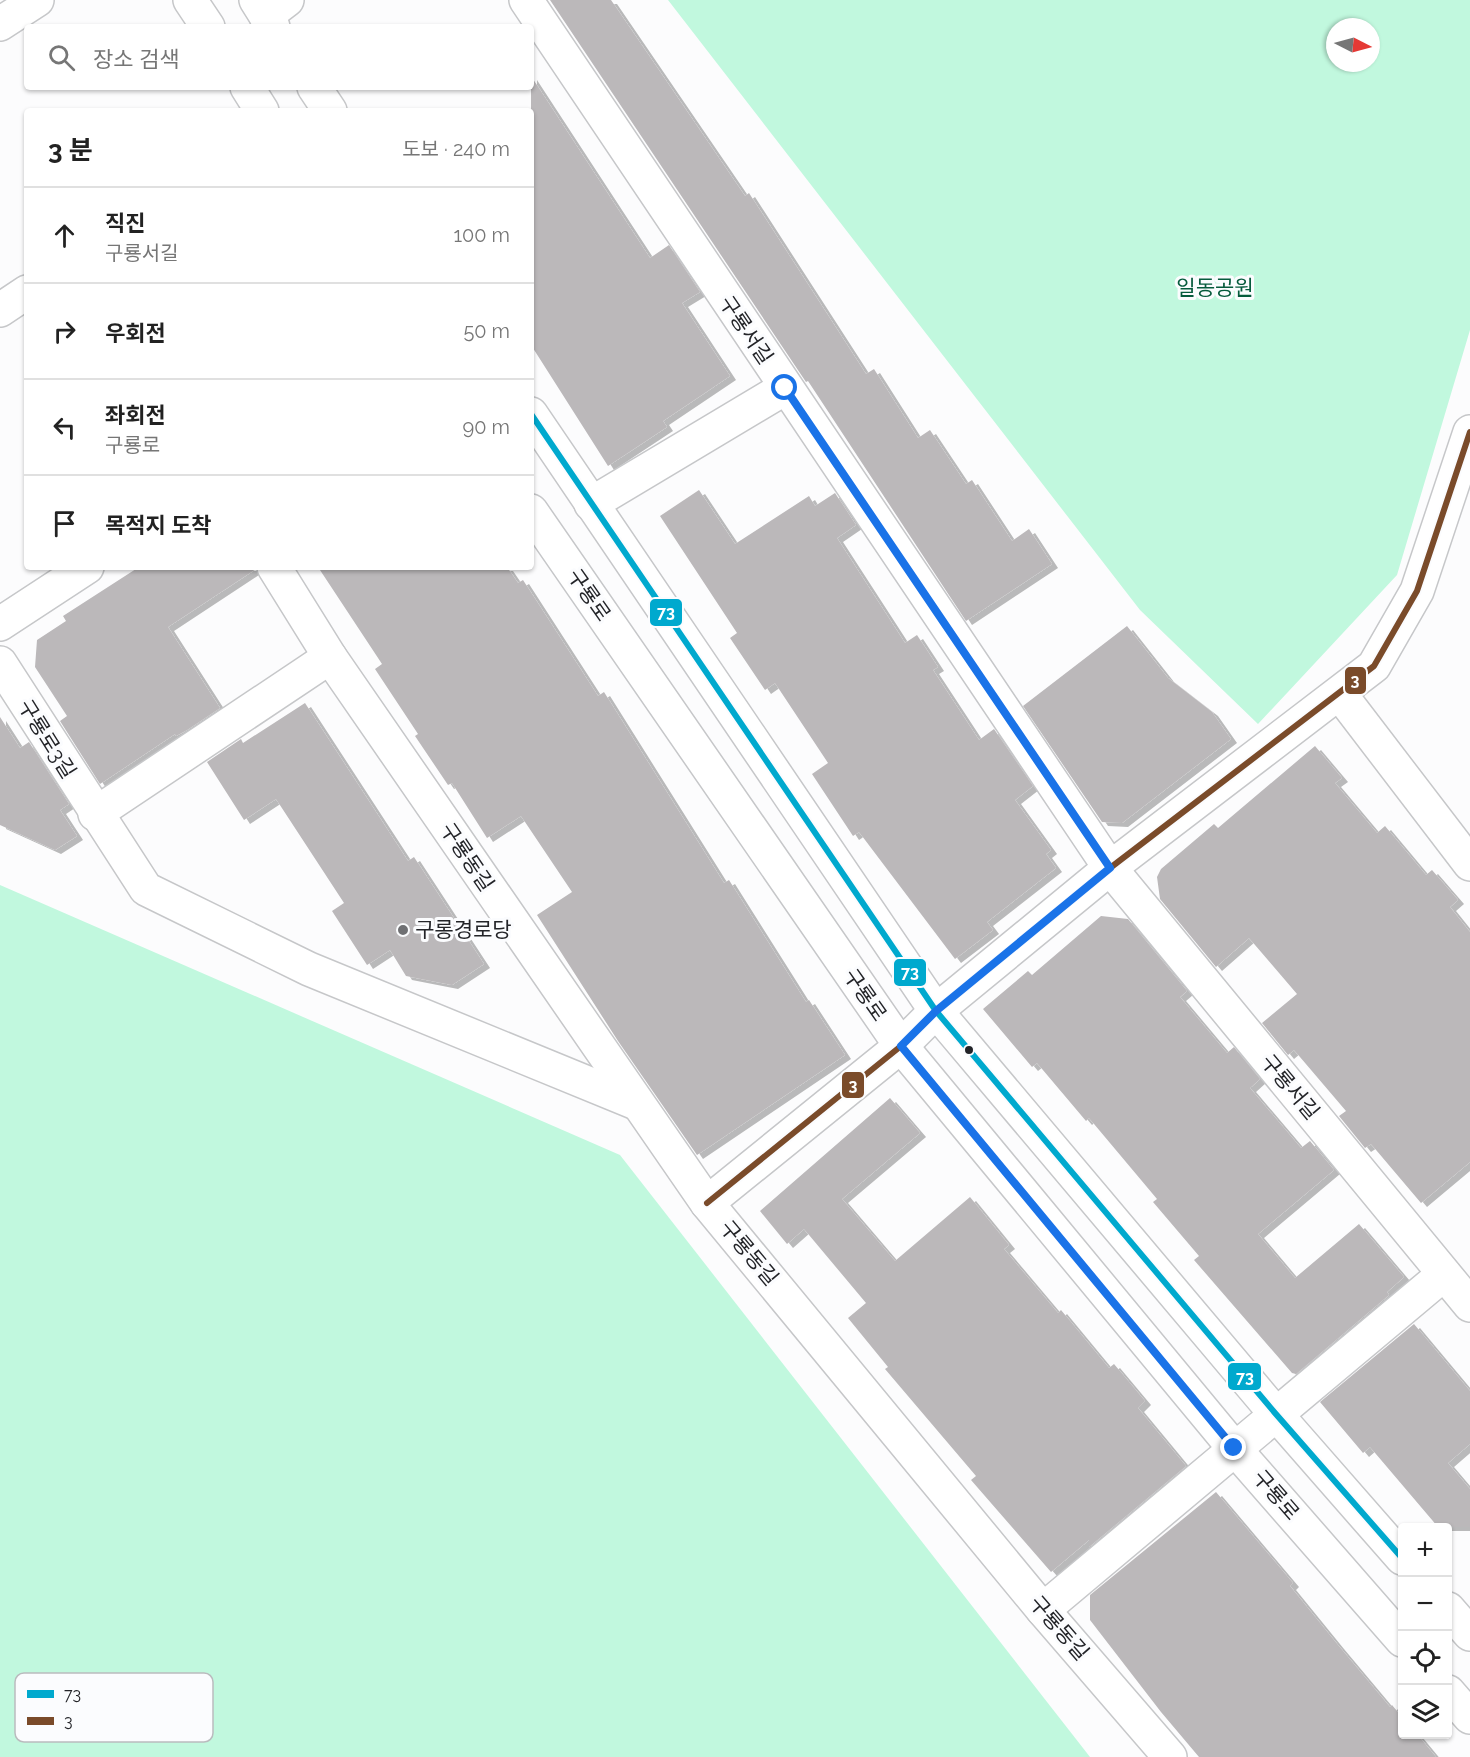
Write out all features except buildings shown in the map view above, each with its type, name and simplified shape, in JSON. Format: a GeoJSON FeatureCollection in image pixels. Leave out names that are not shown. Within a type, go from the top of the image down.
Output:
{"type":"FeatureCollection","features":[{"type":"Feature","properties":{"kind":"street"},"geometry":{"type":"LineString","coordinates":[[0,24],[37,0]]}},
{"type":"Feature","properties":{"kind":"street"},"geometry":{"type":"LineString","coordinates":[[190,0],[206,24]]}},
{"type":"Feature","properties":{"kind":"street","name":"구룡서길"},"geometry":{"type":"LineString","coordinates":[[526,0],[1110,868],[1470,1305]]}},
{"type":"Feature","properties":{"kind":"street"},"geometry":{"type":"LineString","coordinates":[[249,90],[260,108]]}},
{"type":"Feature","properties":{"kind":"street"},"geometry":{"type":"LineString","coordinates":[[0,310],[24,294]]}},
{"type":"Feature","properties":{"kind":"street"},"geometry":{"type":"LineString","coordinates":[[591,504],[785,388]]}},
{"type":"Feature","properties":{"kind":"street"},"geometry":{"type":"LineString","coordinates":[[534,418],[936,1011],[1275,1413],[1398,1553]]}},
{"type":"Feature","properties":{"kind":"street"},"geometry":{"type":"LineString","coordinates":[[707,1203],[901,1046],[936,1011],[1110,868],[1374,666],[1417,591],[1470,432]]}},
{"type":"Feature","properties":{"kind":"street","name":"구룡로"},"geometry":{"type":"LineString","coordinates":[[534,515],[901,1046],[1234,1448],[1398,1635]]}},
{"type":"Feature","properties":{"kind":"street"},"geometry":{"type":"LineString","coordinates":[[0,624],[82,570]]}},
{"type":"Feature","properties":{"kind":"street","name":"구룡동길"},"geometry":{"type":"LineString","coordinates":[[275,570],[330,657],[707,1203],[1043,1610],[1170,1757]]}},
{"type":"Feature","properties":{"kind":"street"},"geometry":{"type":"LineString","coordinates":[[95,814],[330,657]]}},
{"type":"Feature","properties":{"kind":"street","name":"구룡로3길"},"geometry":{"type":"LineString","coordinates":[[0,663],[95,814],[146,889],[309,969],[636,1103]]}},
{"type":"Feature","properties":{"kind":"street"},"geometry":{"type":"LineString","coordinates":[[1340,694],[1470,864]]}},
{"type":"Feature","properties":{"kind":"street"},"geometry":{"type":"LineString","coordinates":[[1043,1610],[1275,1413],[1444,1274]]}},
{"type":"Feature","properties":{"kind":"street"},"geometry":{"type":"LineString","coordinates":[[1452,1614],[1470,1634]]}},
{"type":"Feature","properties":{"kind":"street"},"geometry":{"type":"LineString","coordinates":[[1452,1697],[1470,1717]]}},
{"type":"Feature","properties":{"kind":"green space","name":"일동공원"},"geometry":{"type":"Polygon","coordinates":[[[668,0],[1470,0],[1470,330],[1397,575],[1258,724],[1140,610],[668,0]]]}},
{"type":"Feature","properties":{"kind":"green space"},"geometry":{"type":"Polygon","coordinates":[[[0,885],[620,1155],[1090,1757],[0,1757],[0,885]]]}},
{"type":"Feature","properties":{"kind":"transit line","name":"73"},"geometry":{"type":"LineString","coordinates":[[534,418],[936,1011],[1275,1413],[1398,1553]]}},
{"type":"Feature","properties":{"kind":"transit line","name":"3"},"geometry":{"type":"LineString","coordinates":[[707,1203],[901,1046],[936,1011],[1110,868],[1374,666],[1417,591],[1470,432]]}},
{"type":"Feature","properties":{"kind":"place","name":"구롱경로당"},"geometry":{"type":"Point","coordinates":[403,930]}},
{"type":"Feature","properties":{"kind":"route"},"geometry":{"type":"LineString","coordinates":[[785,388],[1110,868],[936,1011],[901,1046],[1234,1448]]}}]}
